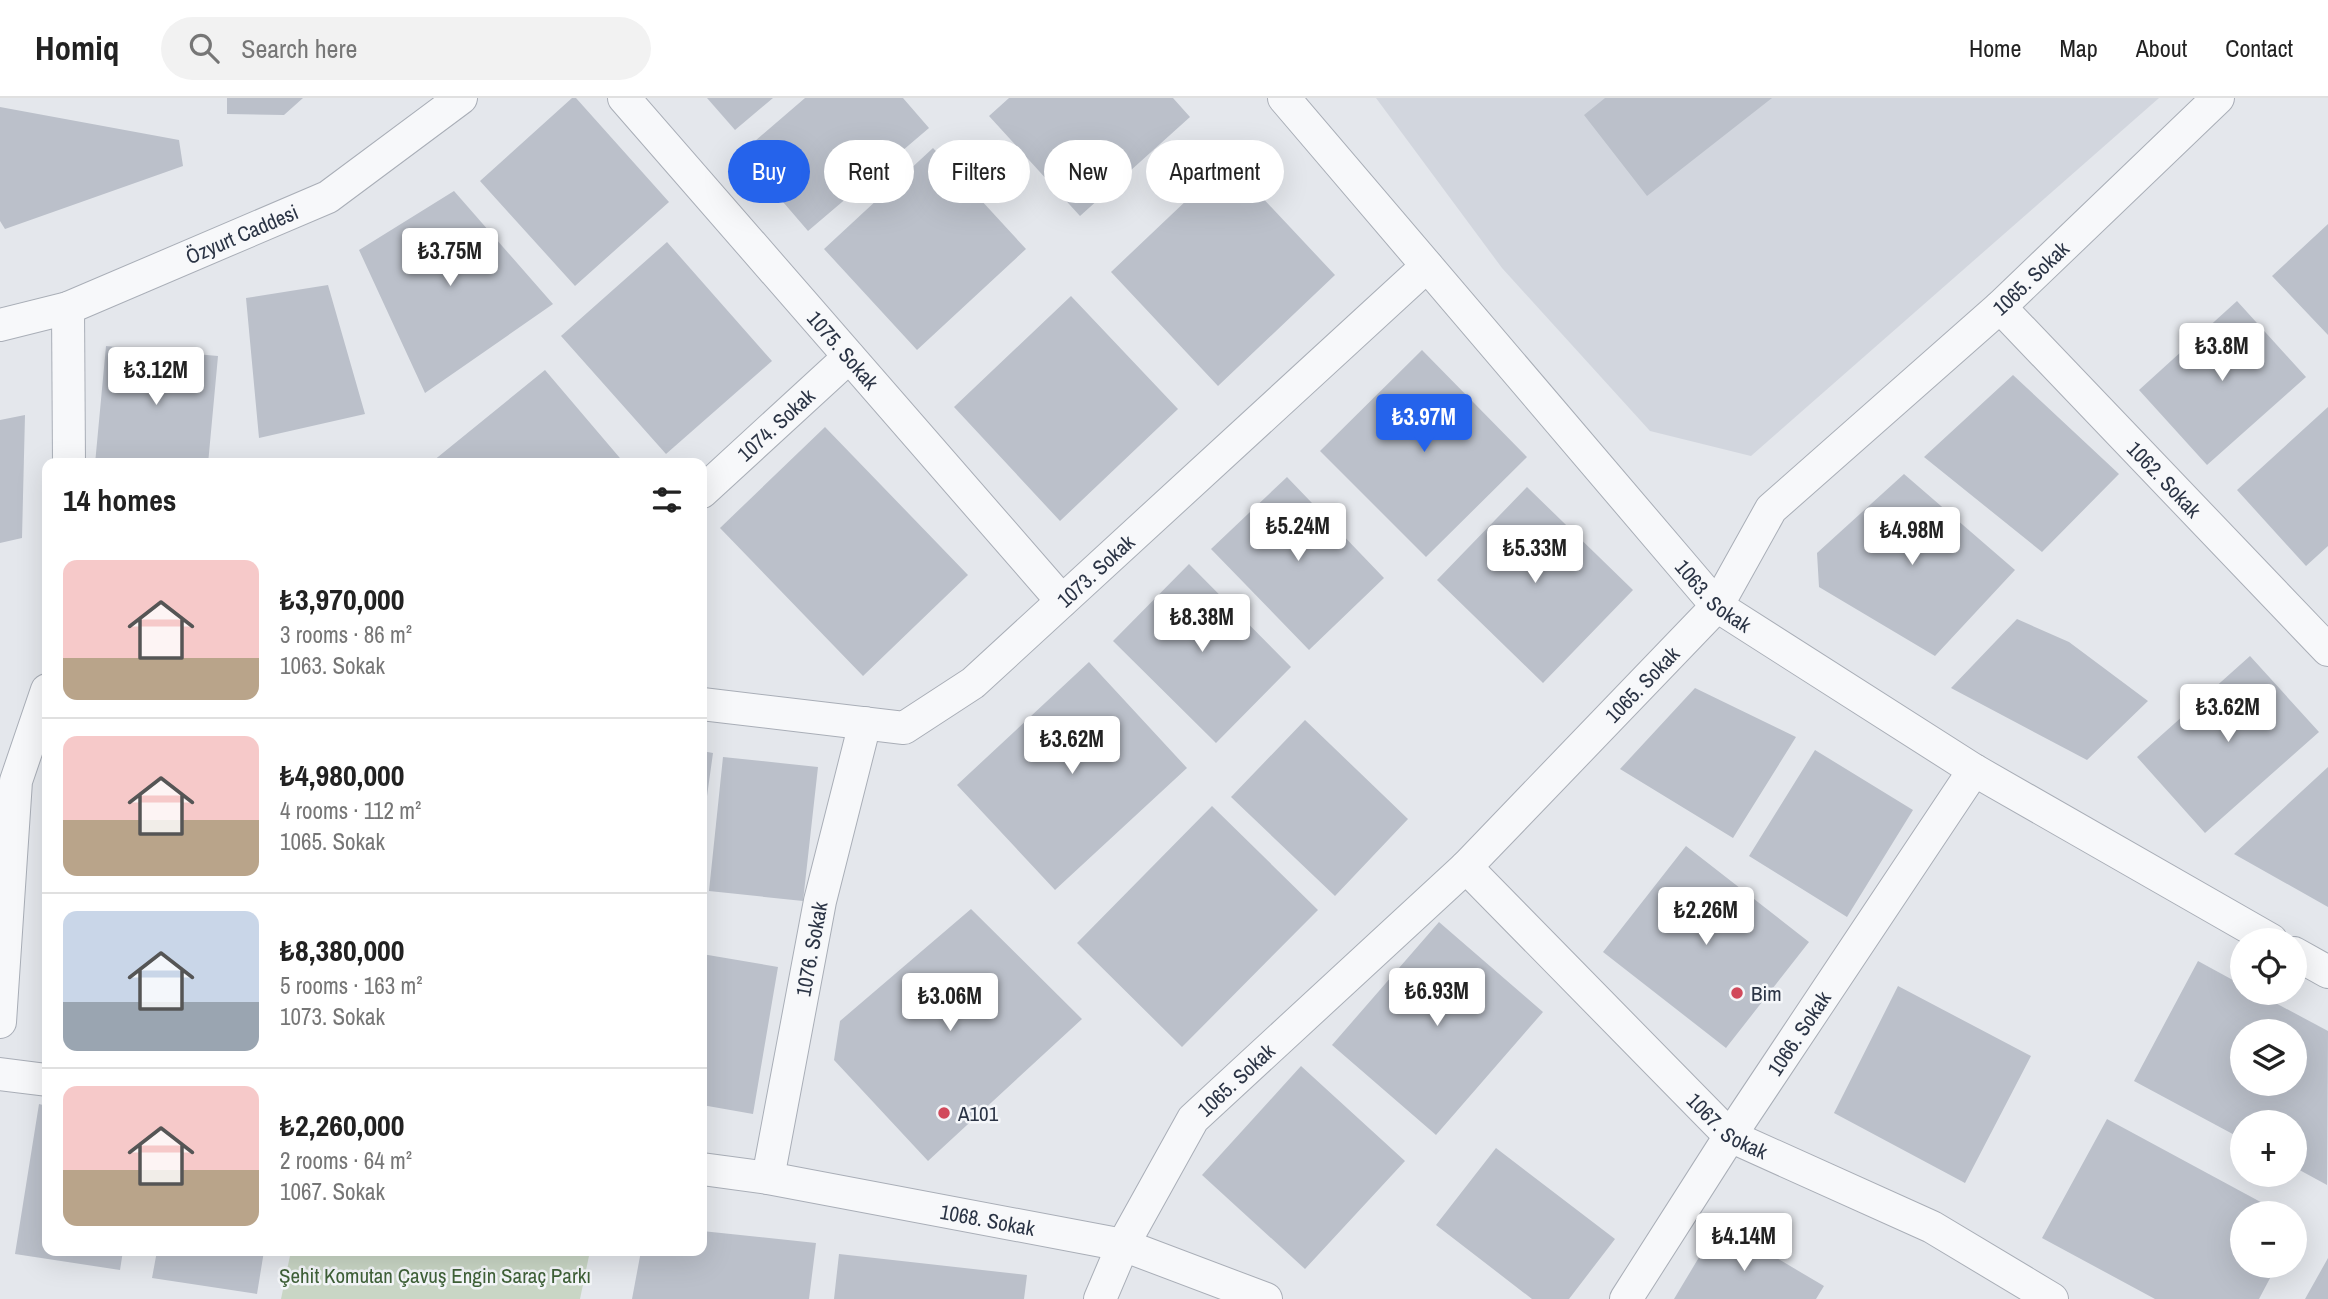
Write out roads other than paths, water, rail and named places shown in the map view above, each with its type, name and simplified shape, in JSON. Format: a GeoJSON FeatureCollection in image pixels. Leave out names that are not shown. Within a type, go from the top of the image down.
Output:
{"type":"FeatureCollection","features":[{"type":"Feature","properties":{"kind":"street","name":"Özyurt Caddesi"},"geometry":{"type":"LineString","coordinates":[[0,324],[68,308],[328,197],[461,98]]}},
{"type":"Feature","properties":{"kind":"street","name":"1075. Sokak"},"geometry":{"type":"LineString","coordinates":[[624,98],[1062,601]]}},
{"type":"Feature","properties":{"kind":"street","name":"1063. Sokak"},"geometry":{"type":"LineString","coordinates":[[1284,98],[1717,606],[1974,770],[2250,928]]}},
{"type":"Feature","properties":{"kind":"street","name":"1065. Sokak"},"geometry":{"type":"LineString","coordinates":[[1100,1299],[1123,1245],[1193,1119],[1466,867],[1717,606],[1770,509],[2000,307],[2218,98]]}},
{"type":"Feature","properties":{"kind":"street","name":"1073. Sokak"},"geometry":{"type":"LineString","coordinates":[[707,705],[904,728],[973,683],[1427,266]]}},
{"type":"Feature","properties":{"kind":"street","name":"1062. Sokak"},"geometry":{"type":"LineString","coordinates":[[2000,307],[2328,650]]}},
{"type":"Feature","properties":{"kind":"street"},"geometry":{"type":"LineString","coordinates":[[68,308],[69,458]]}},
{"type":"Feature","properties":{"kind":"street","name":"1074. Sokak"},"geometry":{"type":"LineString","coordinates":[[707,487],[849,357]]}},
{"type":"Feature","properties":{"kind":"street"},"geometry":{"type":"LineString","coordinates":[[0,1022],[8,782],[42,702]]}},
{"type":"Feature","properties":{"kind":"street","name":"1076. Sokak"},"geometry":{"type":"LineString","coordinates":[[768,1178],[820,901],[864,723]]}},
{"type":"Feature","properties":{"kind":"street","name":"1066. Sokak"},"geometry":{"type":"LineString","coordinates":[[1626,1299],[1730,1136],[1974,770]]}},
{"type":"Feature","properties":{"kind":"street","name":"1067. Sokak"},"geometry":{"type":"LineString","coordinates":[[1466,867],[1730,1136],[1932,1227],[2052,1299]]}},
{"type":"Feature","properties":{"kind":"street"},"geometry":{"type":"LineString","coordinates":[[2307,960],[2328,972]]}},
{"type":"Feature","properties":{"kind":"street"},"geometry":{"type":"LineString","coordinates":[[0,1073],[42,1079]]}},
{"type":"Feature","properties":{"kind":"street","name":"1068. Sokak"},"geometry":{"type":"LineString","coordinates":[[707,1170],[768,1178],[1123,1245],[1266,1299]]}},
{"type":"Feature","properties":{"kind":"place","name":"Bim"},"geometry":{"type":"Point","coordinates":[1737,993]}},
{"type":"Feature","properties":{"kind":"place","name":"A101"},"geometry":{"type":"Point","coordinates":[944,1113]}},
{"type":"Feature","properties":{"kind":"park label","name":"Şehit Komutan Çavuş Engin Saraç Parkı"},"geometry":{"type":"Point","coordinates":[435,1275]}}]}
